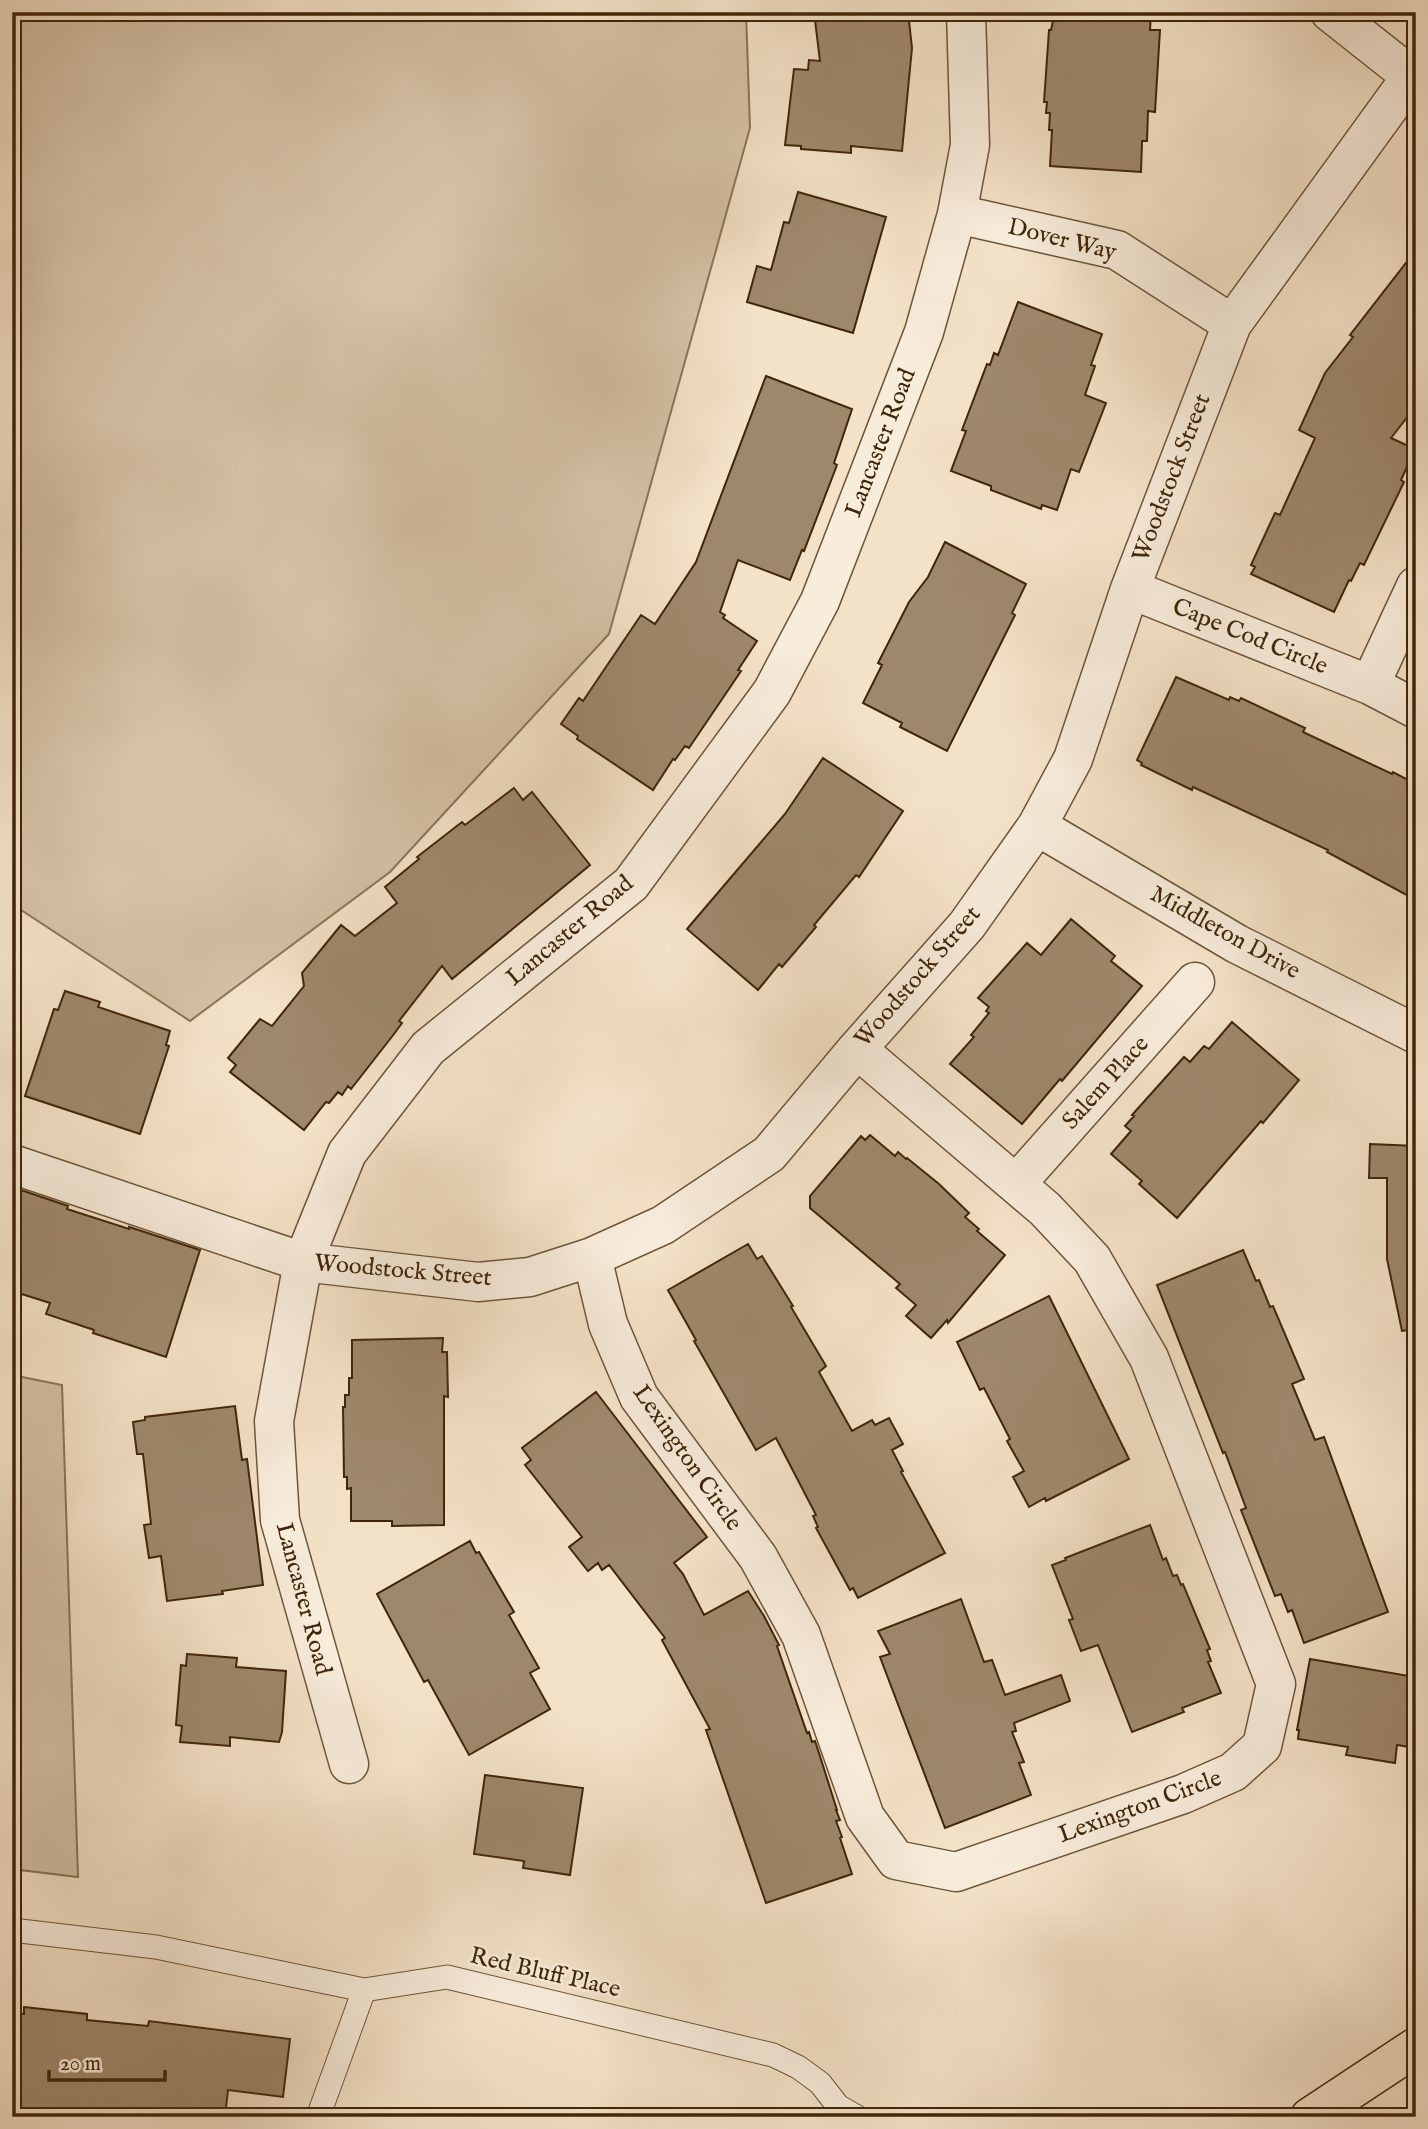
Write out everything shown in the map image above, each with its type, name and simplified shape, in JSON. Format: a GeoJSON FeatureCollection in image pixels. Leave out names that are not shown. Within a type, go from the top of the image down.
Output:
{"type":"FeatureCollection","features":[{"type":"Feature","properties":{"kind":"main road"},"geometry":{"type":"LineString","coordinates":[[1310,2117],[1416,2047]]}},
{"type":"Feature","properties":{"kind":"street","name":"Lancaster Road"},"geometry":{"type":"LineString","coordinates":[[349,1764],[279,1520],[274,1421],[303,1262],[347,1153],[428,1048],[631,884],[772,692],[820,601],[925,332],[957,214],[970,145],[966,12]]}},
{"type":"Feature","properties":{"kind":"street"},"geometry":{"type":"LineString","coordinates":[[1330,12],[1413,79]]}},
{"type":"Feature","properties":{"kind":"street","name":"Woodstock Street"},"geometry":{"type":"LineString","coordinates":[[12,1164],[303,1262],[478,1282],[530,1278],[592,1257],[663,1225],[769,1154],[857,1049],[967,925],[1037,826],[1073,759],[1130,589],[1232,324],[1413,79]]}},
{"type":"Feature","properties":{"kind":"street","name":"Dover Way"},"geometry":{"type":"LineString","coordinates":[[957,214],[1117,250],[1232,324]]}},
{"type":"Feature","properties":{"kind":"street"},"geometry":{"type":"LineString","coordinates":[[1370,685],[1416,586]]}},
{"type":"Feature","properties":{"kind":"street","name":"Cape Cod Circle"},"geometry":{"type":"LineString","coordinates":[[1130,589],[1370,685],[1416,709]]}},
{"type":"Feature","properties":{"kind":"street","name":"Middleton Drive"},"geometry":{"type":"LineString","coordinates":[[1037,826],[1237,944],[1416,1034]]}},
{"type":"Feature","properties":{"kind":"street","name":"Salem Place"},"geometry":{"type":"LineString","coordinates":[[1016,1184],[1195,982]]}},
{"type":"Feature","properties":{"kind":"street","name":"Lexington Circle"},"geometry":{"type":"LineString","coordinates":[[592,1257],[608,1324],[639,1396],[758,1557],[801,1635],[865,1817],[896,1860],[956,1872],[1183,1794],[1233,1772],[1262,1746],[1276,1684],[1149,1358],[1092,1259],[1045,1209],[857,1049]]}},
{"type":"Feature","properties":{"kind":"lane","name":"Red Bluff Place"},"geometry":{"type":"LineString","coordinates":[[12,1930],[156,1947],[364,1990],[447,1977],[772,2055],[798,2067],[820,2083],[846,2113]]}},
{"type":"Feature","properties":{"kind":"lane"},"geometry":{"type":"LineString","coordinates":[[318,2117],[364,1990]]}},
{"type":"Feature","properties":{"kind":"shaded area"},"geometry":{"type":"Polygon","coordinates":[[[12,12],[746,12],[750,128],[609,634],[390,872],[190,1021],[12,904],[12,12]]]}},
{"type":"Feature","properties":{"kind":"shaded area"},"geometry":{"type":"Polygon","coordinates":[[[12,1375],[62,1385],[78,1877],[12,1869],[12,1375]]]}},
{"type":"Feature","properties":{"kind":"building"},"geometry":{"type":"Polygon","coordinates":[[[814,12],[908,12],[912,48],[902,151],[851,146],[851,153],[785,145],[794,69],[808,70],[809,60],[820,61],[814,12]]]}},
{"type":"Feature","properties":{"kind":"building"},"geometry":{"type":"Polygon","coordinates":[[[1055,12],[1151,12],[1150,30],[1160,30],[1155,112],[1148,111],[1147,141],[1142,141],[1141,172],[1050,166],[1052,130],[1049,130],[1050,113],[1046,113],[1047,102],[1044,102],[1049,30],[1055,12]]]}},
{"type":"Feature","properties":{"kind":"building"},"geometry":{"type":"Polygon","coordinates":[[[798,192],[886,217],[853,333],[747,302],[757,266],[771,270],[784,222],[789,223],[798,192]]]}},
{"type":"Feature","properties":{"kind":"building"},"geometry":{"type":"Polygon","coordinates":[[[1416,250],[1416,406],[1391,438],[1415,449],[1401,480],[1404,482],[1364,565],[1360,563],[1351,581],[1349,580],[1334,612],[1251,574],[1255,567],[1251,565],[1275,513],[1280,515],[1315,438],[1299,430],[1325,373],[1353,337],[1350,335],[1416,250]]]}},
{"type":"Feature","properties":{"kind":"building"},"geometry":{"type":"Polygon","coordinates":[[[1018,302],[1102,334],[1091,365],[1095,366],[1085,395],[1106,403],[1079,472],[1071,469],[1057,510],[1042,505],[1041,509],[951,471],[966,431],[962,430],[987,364],[990,365],[994,353],[998,355],[1018,302]]]}},
{"type":"Feature","properties":{"kind":"building"},"geometry":{"type":"Polygon","coordinates":[[[766,376],[852,409],[834,463],[837,465],[790,580],[738,560],[720,612],[725,615],[723,618],[757,641],[738,670],[741,671],[689,748],[685,746],[675,760],[673,759],[653,790],[577,739],[578,736],[561,724],[579,698],[583,701],[641,615],[655,624],[696,562],[766,376]]]}},
{"type":"Feature","properties":{"kind":"building"},"geometry":{"type":"Polygon","coordinates":[[[945,542],[1026,584],[1012,613],[1015,615],[947,751],[900,727],[902,723],[863,703],[882,665],[878,663],[909,602],[928,577],[945,542]]]}},
{"type":"Feature","properties":{"kind":"building"},"geometry":{"type":"Polygon","coordinates":[[[1176,677],[1229,700],[1230,697],[1239,701],[1241,698],[1305,728],[1303,732],[1416,784],[1416,900],[1327,852],[1328,850],[1141,765],[1137,760],[1176,677]]]}},
{"type":"Feature","properties":{"kind":"building"},"geometry":{"type":"Polygon","coordinates":[[[823,758],[903,811],[859,877],[856,875],[782,967],[779,964],[758,990],[687,929],[785,814],[823,758]]]}},
{"type":"Feature","properties":{"kind":"building"},"geometry":{"type":"Polygon","coordinates":[[[514,788],[523,800],[532,792],[590,865],[452,979],[442,966],[351,1089],[348,1086],[342,1095],[338,1092],[329,1103],[326,1102],[304,1130],[230,1072],[236,1065],[228,1058],[260,1019],[272,1026],[304,986],[302,973],[341,925],[355,936],[397,903],[385,887],[419,859],[417,857],[462,822],[465,825],[514,788]]]}},
{"type":"Feature","properties":{"kind":"building"},"geometry":{"type":"Polygon","coordinates":[[[1071,919],[1115,956],[1111,961],[1142,986],[1022,1124],[950,1064],[974,1037],[971,1035],[989,1013],[986,1011],[989,1007],[978,998],[1027,943],[1041,955],[1071,919]]]}},
{"type":"Feature","properties":{"kind":"building"},"geometry":{"type":"Polygon","coordinates":[[[65,991],[100,1002],[98,1007],[170,1031],[166,1045],[169,1046],[140,1134],[25,1096],[54,1009],[58,1010],[65,991]]]}},
{"type":"Feature","properties":{"kind":"building"},"geometry":{"type":"Polygon","coordinates":[[[1232,1022],[1299,1080],[1177,1218],[1139,1184],[1142,1181],[1111,1154],[1131,1131],[1125,1126],[1134,1116],[1132,1115],[1184,1057],[1190,1062],[1204,1046],[1209,1049],[1232,1022]]]}},
{"type":"Feature","properties":{"kind":"building"},"geometry":{"type":"Polygon","coordinates":[[[870,1135],[895,1156],[898,1152],[907,1158],[939,1184],[969,1213],[965,1217],[979,1229],[977,1231],[1005,1255],[948,1323],[947,1320],[931,1338],[906,1316],[916,1305],[896,1288],[900,1284],[810,1208],[810,1196],[861,1136],[865,1140],[870,1135]]]}},
{"type":"Feature","properties":{"kind":"building"},"geometry":{"type":"Polygon","coordinates":[[[1370,1144],[1416,1146],[1416,1329],[1402,1331],[1387,1259],[1387,1178],[1369,1178],[1370,1144]]]}},
{"type":"Feature","properties":{"kind":"building"},"geometry":{"type":"Polygon","coordinates":[[[12,1187],[68,1206],[67,1209],[200,1250],[166,1357],[46,1314],[50,1303],[12,1291],[12,1187]]]}},
{"type":"Feature","properties":{"kind":"building"},"geometry":{"type":"Polygon","coordinates":[[[748,1244],[757,1259],[762,1256],[793,1306],[791,1307],[826,1366],[819,1372],[852,1431],[872,1420],[875,1425],[889,1418],[903,1444],[892,1450],[903,1471],[901,1472],[945,1553],[858,1598],[853,1588],[850,1590],[816,1528],[818,1527],[813,1516],[816,1515],[776,1438],[756,1450],[668,1290],[748,1244]]]}},
{"type":"Feature","properties":{"kind":"building"},"geometry":{"type":"Polygon","coordinates":[[[1243,1250],[1256,1281],[1259,1280],[1270,1307],[1273,1306],[1304,1379],[1292,1384],[1315,1440],[1324,1437],[1388,1612],[1304,1643],[1292,1610],[1288,1612],[1281,1594],[1275,1596],[1241,1510],[1246,1508],[1225,1452],[1223,1453],[1157,1285],[1243,1250]]]}},
{"type":"Feature","properties":{"kind":"building"},"geometry":{"type":"Polygon","coordinates":[[[1049,1296],[1129,1459],[1029,1507],[1013,1477],[1024,1471],[1007,1441],[1010,1439],[984,1388],[980,1390],[957,1342],[1049,1296]]]}},
{"type":"Feature","properties":{"kind":"building"},"geometry":{"type":"Polygon","coordinates":[[[443,1338],[442,1352],[447,1352],[448,1397],[444,1396],[444,1525],[392,1526],[392,1521],[351,1521],[351,1488],[347,1489],[347,1477],[344,1477],[343,1407],[345,1395],[349,1395],[349,1378],[352,1378],[352,1340],[443,1338]]]}},
{"type":"Feature","properties":{"kind":"building"},"geometry":{"type":"Polygon","coordinates":[[[596,1392],[707,1537],[674,1563],[683,1574],[704,1615],[748,1591],[764,1616],[779,1645],[777,1646],[807,1733],[809,1732],[812,1742],[815,1741],[840,1820],[836,1821],[852,1874],[766,1903],[706,1730],[710,1729],[662,1640],[665,1638],[609,1565],[602,1570],[598,1563],[588,1571],[569,1547],[582,1537],[525,1465],[531,1460],[522,1448],[596,1392]]]}},
{"type":"Feature","properties":{"kind":"building"},"geometry":{"type":"Polygon","coordinates":[[[235,1406],[242,1460],[247,1459],[263,1585],[222,1591],[223,1594],[167,1601],[161,1556],[149,1558],[144,1525],[151,1524],[143,1454],[137,1454],[133,1422],[145,1420],[145,1417],[235,1406]]]}},
{"type":"Feature","properties":{"kind":"building"},"geometry":{"type":"Polygon","coordinates":[[[1150,1525],[1163,1560],[1166,1558],[1173,1576],[1177,1575],[1181,1585],[1183,1584],[1210,1649],[1207,1650],[1211,1661],[1208,1662],[1221,1693],[1182,1708],[1184,1712],[1132,1732],[1098,1645],[1081,1651],[1069,1620],[1073,1619],[1052,1565],[1150,1525]]]}},
{"type":"Feature","properties":{"kind":"building"},"geometry":{"type":"Polygon","coordinates":[[[470,1541],[514,1612],[509,1615],[539,1668],[530,1673],[550,1709],[469,1755],[428,1680],[424,1682],[377,1594],[470,1541]]]}},
{"type":"Feature","properties":{"kind":"building"},"geometry":{"type":"Polygon","coordinates":[[[961,1599],[984,1662],[992,1660],[1005,1695],[1061,1675],[1070,1701],[1014,1723],[1016,1731],[1012,1732],[1024,1762],[1019,1763],[1031,1795],[945,1828],[880,1657],[890,1654],[878,1631],[961,1599]]]}},
{"type":"Feature","properties":{"kind":"building"},"geometry":{"type":"Polygon","coordinates":[[[187,1654],[237,1658],[236,1667],[286,1671],[279,1742],[230,1737],[230,1746],[180,1742],[182,1726],[176,1725],[181,1665],[186,1666],[187,1654]]]}},
{"type":"Feature","properties":{"kind":"building"},"geometry":{"type":"Polygon","coordinates":[[[1310,1659],[1409,1676],[1408,1683],[1416,1684],[1416,1748],[1397,1745],[1395,1763],[1346,1755],[1348,1747],[1298,1739],[1297,1730],[1310,1659]]]}},
{"type":"Feature","properties":{"kind":"building"},"geometry":{"type":"Polygon","coordinates":[[[485,1775],[583,1788],[570,1875],[523,1868],[524,1861],[474,1854],[485,1775]]]}},
{"type":"Feature","properties":{"kind":"building"},"geometry":{"type":"Polygon","coordinates":[[[24,2007],[87,2014],[87,2020],[148,2026],[149,2021],[290,2039],[283,2097],[228,2090],[225,2117],[12,2117],[12,2013],[24,2014],[24,2007]]]}}]}
